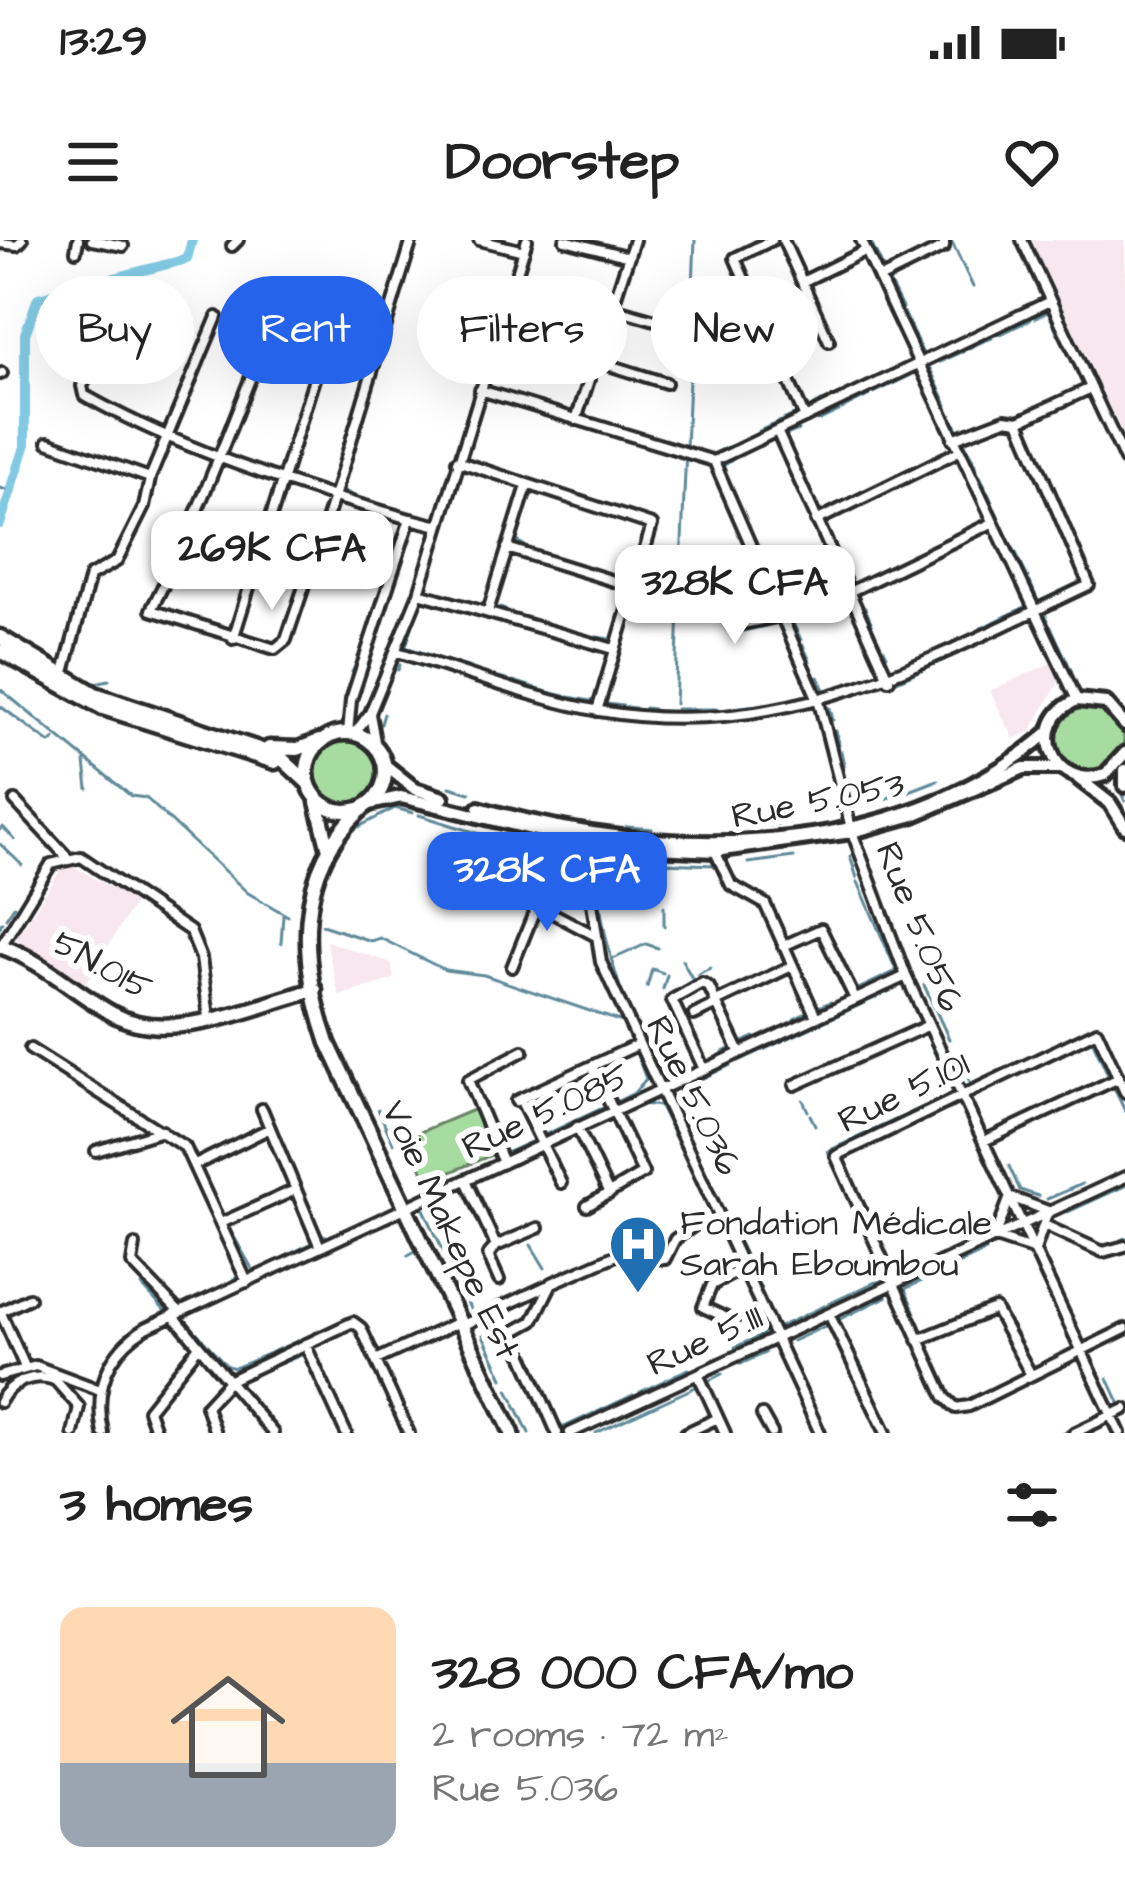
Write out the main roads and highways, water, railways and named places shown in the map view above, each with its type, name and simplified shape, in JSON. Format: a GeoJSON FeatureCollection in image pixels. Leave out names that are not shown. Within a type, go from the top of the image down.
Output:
{"type":"FeatureCollection","features":[{"type":"Feature","properties":{"kind":"main road"},"geometry":{"type":"LineString","coordinates":[[0,637],[62,678],[116,702],[256,746],[287,750],[351,733],[376,747],[385,765],[382,787],[338,830],[328,848]]}},
{"type":"Feature","properties":{"kind":"main road"},"geometry":{"type":"LineString","coordinates":[[0,651],[103,708],[306,783]]}},
{"type":"Feature","properties":{"kind":"main road","name":"Rue 5.053"},"geometry":{"type":"LineString","coordinates":[[385,765],[415,789],[598,841],[726,842],[851,828],[912,808],[984,776],[1048,733],[1055,715],[1077,700],[1111,706]]}},
{"type":"Feature","properties":{"kind":"main road"},"geometry":{"type":"LineString","coordinates":[[1124,722],[1111,706],[1125,703]]}},
{"type":"Feature","properties":{"kind":"main road"},"geometry":{"type":"LineString","coordinates":[[1048,733],[1050,753],[1060,768],[1110,803],[1125,827]]}},
{"type":"Feature","properties":{"kind":"main road"},"geometry":{"type":"LineString","coordinates":[[322,740],[308,759],[306,783],[326,824],[328,848]]}},
{"type":"Feature","properties":{"kind":"main road"},"geometry":{"type":"LineString","coordinates":[[256,746],[335,811],[365,806]]}},
{"type":"Feature","properties":{"kind":"main road"},"geometry":{"type":"LineString","coordinates":[[1078,778],[1105,776],[1125,754]]}},
{"type":"Feature","properties":{"kind":"main road","name":"Rue 5.053"},"geometry":{"type":"LineString","coordinates":[[365,806],[412,798],[598,841],[715,850],[914,815],[1024,769],[1060,768]]}},
{"type":"Feature","properties":{"kind":"main road"},"geometry":{"type":"LineString","coordinates":[[1125,770],[1125,786]]}},
{"type":"Feature","properties":{"kind":"main road","name":"Voie Makepe Est"},"geometry":{"type":"LineString","coordinates":[[328,848],[307,932],[313,991],[334,1053],[512,1433]]}},
{"type":"Feature","properties":{"kind":"main road","name":"5N.015"},"geometry":{"type":"LineString","coordinates":[[1,946],[135,1024],[169,1026],[313,991]]}},
{"type":"Feature","properties":{"kind":"waterway"},"geometry":{"type":"LineString","coordinates":[[0,524],[25,447],[25,334],[38,298],[187,259],[192,240]]}},
{"type":"Feature","properties":{"kind":"waterway"},"geometry":{"type":"LineString","coordinates":[[675,704],[695,240]]}},
{"type":"Feature","properties":{"kind":"waterway"},"geometry":{"type":"LineString","coordinates":[[870,240],[874,249]]}},
{"type":"Feature","properties":{"kind":"waterway"},"geometry":{"type":"LineString","coordinates":[[951,240],[973,287]]}},
{"type":"Feature","properties":{"kind":"waterway"},"geometry":{"type":"LineString","coordinates":[[875,251],[885,272]]}},
{"type":"Feature","properties":{"kind":"waterway"},"geometry":{"type":"LineString","coordinates":[[902,308],[888,280],[947,252]]}},
{"type":"Feature","properties":{"kind":"waterway"},"geometry":{"type":"LineString","coordinates":[[1032,305],[1041,301]]}},
{"type":"Feature","properties":{"kind":"waterway"},"geometry":{"type":"LineString","coordinates":[[998,321],[1028,307]]}},
{"type":"Feature","properties":{"kind":"waterway"},"geometry":{"type":"LineString","coordinates":[[1035,318],[1048,312],[1068,354]]}},
{"type":"Feature","properties":{"kind":"waterway"},"geometry":{"type":"LineString","coordinates":[[904,313],[923,354]]}},
{"type":"Feature","properties":{"kind":"waterway"},"geometry":{"type":"LineString","coordinates":[[627,316],[650,322]]}},
{"type":"Feature","properties":{"kind":"waterway"},"geometry":{"type":"LineString","coordinates":[[1001,334],[1030,320]]}},
{"type":"Feature","properties":{"kind":"waterway"},"geometry":{"type":"LineString","coordinates":[[975,332],[994,323]]}},
{"type":"Feature","properties":{"kind":"waterway"},"geometry":{"type":"LineString","coordinates":[[961,338],[969,334]]}},
{"type":"Feature","properties":{"kind":"waterway"},"geometry":{"type":"LineString","coordinates":[[987,340],[992,338]]}},
{"type":"Feature","properties":{"kind":"waterway"},"geometry":{"type":"LineString","coordinates":[[950,343],[955,341]]}},
{"type":"Feature","properties":{"kind":"waterway"},"geometry":{"type":"LineString","coordinates":[[969,348],[984,341]]}},
{"type":"Feature","properties":{"kind":"waterway"},"geometry":{"type":"LineString","coordinates":[[932,351],[938,349]]}},
{"type":"Feature","properties":{"kind":"waterway"},"geometry":{"type":"LineString","coordinates":[[949,358],[963,351]]}},
{"type":"Feature","properties":{"kind":"waterway"},"geometry":{"type":"LineString","coordinates":[[940,362],[945,360]]}},
{"type":"Feature","properties":{"kind":"waterway"},"geometry":{"type":"LineString","coordinates":[[929,367],[939,388]]}},
{"type":"Feature","properties":{"kind":"waterway"},"geometry":{"type":"LineString","coordinates":[[874,393],[918,372]]}},
{"type":"Feature","properties":{"kind":"waterway"},"geometry":{"type":"LineString","coordinates":[[864,383],[879,376]]}},
{"type":"Feature","properties":{"kind":"waterway"},"geometry":{"type":"LineString","coordinates":[[940,390],[947,405]]}},
{"type":"Feature","properties":{"kind":"waterway"},"geometry":{"type":"LineString","coordinates":[[842,409],[870,395]]}},
{"type":"Feature","properties":{"kind":"waterway"},"geometry":{"type":"LineString","coordinates":[[452,496],[484,397],[521,409]]}},
{"type":"Feature","properties":{"kind":"waterway"},"geometry":{"type":"LineString","coordinates":[[807,409],[821,402]]}},
{"type":"Feature","properties":{"kind":"waterway"},"geometry":{"type":"LineString","coordinates":[[820,420],[839,411]]}},
{"type":"Feature","properties":{"kind":"waterway"},"geometry":{"type":"LineString","coordinates":[[759,431],[798,413]]}},
{"type":"Feature","properties":{"kind":"waterway"},"geometry":{"type":"LineString","coordinates":[[956,425],[969,452]]}},
{"type":"Feature","properties":{"kind":"waterway"},"geometry":{"type":"LineString","coordinates":[[787,442],[784,436],[798,430]]}},
{"type":"Feature","properties":{"kind":"waterway"},"geometry":{"type":"LineString","coordinates":[[789,445],[798,466]]}},
{"type":"Feature","properties":{"kind":"waterway"},"geometry":{"type":"LineString","coordinates":[[714,453],[730,446]]}},
{"type":"Feature","properties":{"kind":"waterway"},"geometry":{"type":"LineString","coordinates":[[971,455],[977,469]]}},
{"type":"Feature","properties":{"kind":"waterway"},"geometry":{"type":"LineString","coordinates":[[720,468],[735,458]]}},
{"type":"Feature","properties":{"kind":"waterway"},"geometry":{"type":"LineString","coordinates":[[921,474],[956,458]]}},
{"type":"Feature","properties":{"kind":"waterway"},"geometry":{"type":"LineString","coordinates":[[958,459],[964,471]]}},
{"type":"Feature","properties":{"kind":"waterway"},"geometry":{"type":"LineString","coordinates":[[464,467],[512,484]]}},
{"type":"Feature","properties":{"kind":"waterway"},"geometry":{"type":"LineString","coordinates":[[800,470],[809,488]]}},
{"type":"Feature","properties":{"kind":"waterway"},"geometry":{"type":"LineString","coordinates":[[980,476],[985,486]]}},
{"type":"Feature","properties":{"kind":"waterway"},"geometry":{"type":"LineString","coordinates":[[969,482],[987,521]]}},
{"type":"Feature","properties":{"kind":"waterway"},"geometry":{"type":"LineString","coordinates":[[0,488],[9,491]]}},
{"type":"Feature","properties":{"kind":"waterway"},"geometry":{"type":"LineString","coordinates":[[341,489],[360,499]]}},
{"type":"Feature","properties":{"kind":"waterway"},"geometry":{"type":"LineString","coordinates":[[810,491],[820,512]]}},
{"type":"Feature","properties":{"kind":"waterway"},"geometry":{"type":"LineString","coordinates":[[531,550],[516,540],[530,496],[538,492],[559,499]]}},
{"type":"Feature","properties":{"kind":"waterway"},"geometry":{"type":"LineString","coordinates":[[988,493],[993,505]]}},
{"type":"Feature","properties":{"kind":"waterway"},"geometry":{"type":"LineString","coordinates":[[734,497],[741,511]]}},
{"type":"Feature","properties":{"kind":"waterway"},"geometry":{"type":"LineString","coordinates":[[563,500],[572,503]]}},
{"type":"Feature","properties":{"kind":"waterway"},"geometry":{"type":"LineString","coordinates":[[995,509],[1003,527]]}},
{"type":"Feature","properties":{"kind":"waterway"},"geometry":{"type":"LineString","coordinates":[[746,524],[755,543]]}},
{"type":"Feature","properties":{"kind":"waterway"},"geometry":{"type":"LineString","coordinates":[[828,530],[839,554]]}},
{"type":"Feature","properties":{"kind":"waterway"},"geometry":{"type":"LineString","coordinates":[[976,535],[985,531]]}},
{"type":"Feature","properties":{"kind":"waterway"},"geometry":{"type":"LineString","coordinates":[[956,545],[964,541]]}},
{"type":"Feature","properties":{"kind":"waterway"},"geometry":{"type":"LineString","coordinates":[[996,541],[1001,551]]}},
{"type":"Feature","properties":{"kind":"waterway"},"geometry":{"type":"LineString","coordinates":[[757,547],[770,575]]}},
{"type":"Feature","properties":{"kind":"waterway"},"geometry":{"type":"LineString","coordinates":[[1014,549],[1019,559]]}},
{"type":"Feature","properties":{"kind":"waterway"},"geometry":{"type":"LineString","coordinates":[[1003,556],[1006,561]]}},
{"type":"Feature","properties":{"kind":"waterway"},"geometry":{"type":"LineString","coordinates":[[504,576],[510,557]]}},
{"type":"Feature","properties":{"kind":"waterway"},"geometry":{"type":"LineString","coordinates":[[1021,564],[1028,578]]}},
{"type":"Feature","properties":{"kind":"waterway"},"geometry":{"type":"LineString","coordinates":[[619,577],[634,577]]}},
{"type":"Feature","properties":{"kind":"waterway"},"geometry":{"type":"LineString","coordinates":[[772,578],[801,640]]}},
{"type":"Feature","properties":{"kind":"waterway"},"geometry":{"type":"LineString","coordinates":[[496,603],[503,579]]}},
{"type":"Feature","properties":{"kind":"waterway"},"geometry":{"type":"LineString","coordinates":[[1030,582],[1038,601]]}},
{"type":"Feature","properties":{"kind":"waterway"},"geometry":{"type":"LineString","coordinates":[[1040,601],[1077,583]]}},
{"type":"Feature","properties":{"kind":"waterway"},"geometry":{"type":"LineString","coordinates":[[406,646],[420,602]]}},
{"type":"Feature","properties":{"kind":"waterway"},"geometry":{"type":"LineString","coordinates":[[684,606],[712,607],[717,617]]}},
{"type":"Feature","properties":{"kind":"waterway"},"geometry":{"type":"LineString","coordinates":[[981,628],[1025,607]]}},
{"type":"Feature","properties":{"kind":"waterway"},"geometry":{"type":"LineString","coordinates":[[500,608],[505,610]]}},
{"type":"Feature","properties":{"kind":"waterway"},"geometry":{"type":"LineString","coordinates":[[865,608],[872,624]]}},
{"type":"Feature","properties":{"kind":"waterway"},"geometry":{"type":"LineString","coordinates":[[1044,612],[1048,620]]}},
{"type":"Feature","properties":{"kind":"waterway"},"geometry":{"type":"LineString","coordinates":[[1033,619],[1045,646]]}},
{"type":"Feature","properties":{"kind":"waterway"},"geometry":{"type":"LineString","coordinates":[[1007,630],[1025,622]]}},
{"type":"Feature","properties":{"kind":"waterway"},"geometry":{"type":"LineString","coordinates":[[730,634],[778,623],[793,654]]}},
{"type":"Feature","properties":{"kind":"waterway"},"geometry":{"type":"LineString","coordinates":[[1051,627],[1072,672]]}},
{"type":"Feature","properties":{"kind":"waterway"},"geometry":{"type":"LineString","coordinates":[[585,635],[615,640]]}},
{"type":"Feature","properties":{"kind":"waterway"},"geometry":{"type":"LineString","coordinates":[[948,658],[980,643]]}},
{"type":"Feature","properties":{"kind":"waterway"},"geometry":{"type":"LineString","coordinates":[[803,645],[810,661]]}},
{"type":"Feature","properties":{"kind":"waterway"},"geometry":{"type":"LineString","coordinates":[[408,648],[436,657]]}},
{"type":"Feature","properties":{"kind":"waterway"},"geometry":{"type":"LineString","coordinates":[[884,649],[887,655]]}},
{"type":"Feature","properties":{"kind":"waterway"},"geometry":{"type":"LineString","coordinates":[[1047,649],[1052,661]]}},
{"type":"Feature","properties":{"kind":"waterway"},"geometry":{"type":"LineString","coordinates":[[352,672],[362,653]]}},
{"type":"Feature","properties":{"kind":"waterway"},"geometry":{"type":"LineString","coordinates":[[795,658],[800,669]]}},
{"type":"Feature","properties":{"kind":"waterway"},"geometry":{"type":"LineString","coordinates":[[441,659],[455,663]]}},
{"type":"Feature","properties":{"kind":"waterway"},"geometry":{"type":"LineString","coordinates":[[893,668],[913,659]]}},
{"type":"Feature","properties":{"kind":"waterway"},"geometry":{"type":"LineString","coordinates":[[932,665],[944,660]]}},
{"type":"Feature","properties":{"kind":"waterway"},"geometry":{"type":"LineString","coordinates":[[406,661],[433,670]]}},
{"type":"Feature","properties":{"kind":"waterway"},"geometry":{"type":"LineString","coordinates":[[457,664],[471,668]]}},
{"type":"Feature","properties":{"kind":"waterway"},"geometry":{"type":"LineString","coordinates":[[398,670],[400,665]]}},
{"type":"Feature","properties":{"kind":"waterway"},"geometry":{"type":"LineString","coordinates":[[895,682],[930,666]]}},
{"type":"Feature","properties":{"kind":"waterway"},"geometry":{"type":"LineString","coordinates":[[499,677],[506,679]]}},
{"type":"Feature","properties":{"kind":"waterway"},"geometry":{"type":"LineString","coordinates":[[818,677],[825,692],[852,684]]}},
{"type":"Feature","properties":{"kind":"waterway"},"geometry":{"type":"LineString","coordinates":[[90,684],[109,680]]}},
{"type":"Feature","properties":{"kind":"waterway"},"geometry":{"type":"LineString","coordinates":[[513,681],[536,688]]}},
{"type":"Feature","properties":{"kind":"waterway"},"geometry":{"type":"LineString","coordinates":[[0,689],[131,796],[146,798],[248,893],[288,916]]}},
{"type":"Feature","properties":{"kind":"waterway"},"geometry":{"type":"LineString","coordinates":[[540,690],[545,691]]}},
{"type":"Feature","properties":{"kind":"waterway"},"geometry":{"type":"LineString","coordinates":[[548,692],[565,696]]}},
{"type":"Feature","properties":{"kind":"waterway"},"geometry":{"type":"LineString","coordinates":[[510,694],[535,702]]}},
{"type":"Feature","properties":{"kind":"waterway"},"geometry":{"type":"LineString","coordinates":[[796,699],[810,696]]}},
{"type":"Feature","properties":{"kind":"waterway"},"geometry":{"type":"LineString","coordinates":[[569,697],[596,702]]}},
{"type":"Feature","properties":{"kind":"waterway"},"geometry":{"type":"LineString","coordinates":[[784,701],[792,700]]}},
{"type":"Feature","properties":{"kind":"waterway"},"geometry":{"type":"LineString","coordinates":[[606,704],[623,706]]}},
{"type":"Feature","properties":{"kind":"waterway"},"geometry":{"type":"LineString","coordinates":[[732,708],[767,704]]}},
{"type":"Feature","properties":{"kind":"waterway"},"geometry":{"type":"LineString","coordinates":[[548,705],[588,714]]}},
{"type":"Feature","properties":{"kind":"waterway"},"geometry":{"type":"LineString","coordinates":[[0,706],[50,743],[55,739]]}},
{"type":"Feature","properties":{"kind":"waterway"},"geometry":{"type":"LineString","coordinates":[[626,707],[635,708]]}},
{"type":"Feature","properties":{"kind":"waterway"},"geometry":{"type":"LineString","coordinates":[[645,708],[653,709]]}},
{"type":"Feature","properties":{"kind":"waterway"},"geometry":{"type":"LineString","coordinates":[[830,708],[833,720]]}},
{"type":"Feature","properties":{"kind":"waterway"},"geometry":{"type":"LineString","coordinates":[[157,709],[239,734]]}},
{"type":"Feature","properties":{"kind":"waterway"},"geometry":{"type":"LineString","coordinates":[[676,709],[716,709]]}},
{"type":"Feature","properties":{"kind":"waterway"},"geometry":{"type":"LineString","coordinates":[[381,724],[384,714]]}},
{"type":"Feature","properties":{"kind":"waterway"},"geometry":{"type":"LineString","coordinates":[[599,716],[638,721]]}},
{"type":"Feature","properties":{"kind":"waterway"},"geometry":{"type":"LineString","coordinates":[[750,719],[756,719]]}},
{"type":"Feature","properties":{"kind":"waterway"},"geometry":{"type":"LineString","coordinates":[[669,723],[726,721]]}},
{"type":"Feature","properties":{"kind":"waterway"},"geometry":{"type":"LineString","coordinates":[[836,731],[839,745]]}},
{"type":"Feature","properties":{"kind":"waterway"},"geometry":{"type":"LineString","coordinates":[[841,751],[844,765]]}},
{"type":"Feature","properties":{"kind":"waterway"},"geometry":{"type":"LineString","coordinates":[[1008,767],[1034,755]]}},
{"type":"Feature","properties":{"kind":"waterway"},"geometry":{"type":"LineString","coordinates":[[85,762],[88,789]]}},
{"type":"Feature","properties":{"kind":"waterway"},"geometry":{"type":"LineString","coordinates":[[899,795],[938,780]]}},
{"type":"Feature","properties":{"kind":"waterway"},"geometry":{"type":"LineString","coordinates":[[450,787],[470,793]]}},
{"type":"Feature","properties":{"kind":"waterway"},"geometry":{"type":"LineString","coordinates":[[854,808],[897,795]]}},
{"type":"Feature","properties":{"kind":"waterway"},"geometry":{"type":"LineString","coordinates":[[1122,795],[1125,801]]}},
{"type":"Feature","properties":{"kind":"waterway"},"geometry":{"type":"LineString","coordinates":[[349,832],[395,808],[413,813]]}},
{"type":"Feature","properties":{"kind":"waterway"},"geometry":{"type":"LineString","coordinates":[[419,815],[490,837]]}},
{"type":"Feature","properties":{"kind":"waterway"},"geometry":{"type":"LineString","coordinates":[[770,825],[789,822]]}},
{"type":"Feature","properties":{"kind":"waterway"},"geometry":{"type":"LineString","coordinates":[[0,830],[3,827],[15,840]]}},
{"type":"Feature","properties":{"kind":"waterway"},"geometry":{"type":"LineString","coordinates":[[626,827],[652,829]]}},
{"type":"Feature","properties":{"kind":"waterway"},"geometry":{"type":"LineString","coordinates":[[0,844],[22,865]]}},
{"type":"Feature","properties":{"kind":"waterway"},"geometry":{"type":"LineString","coordinates":[[547,852],[560,854]]}},
{"type":"Feature","properties":{"kind":"waterway"},"geometry":{"type":"LineString","coordinates":[[568,855],[589,859]]}},
{"type":"Feature","properties":{"kind":"waterway"},"geometry":{"type":"LineString","coordinates":[[850,856],[857,878]]}},
{"type":"Feature","properties":{"kind":"waterway"},"geometry":{"type":"LineString","coordinates":[[748,863],[794,857]]}},
{"type":"Feature","properties":{"kind":"waterway"},"geometry":{"type":"LineString","coordinates":[[609,861],[715,865]]}},
{"type":"Feature","properties":{"kind":"waterway"},"geometry":{"type":"LineString","coordinates":[[590,868],[590,932]]}},
{"type":"Feature","properties":{"kind":"waterway"},"geometry":{"type":"LineString","coordinates":[[858,882],[896,970]]}},
{"type":"Feature","properties":{"kind":"waterway"},"geometry":{"type":"LineString","coordinates":[[600,898],[613,965],[632,1020],[654,1062],[666,1074]]}},
{"type":"Feature","properties":{"kind":"waterway"},"geometry":{"type":"LineString","coordinates":[[6,918],[14,906]]}},
{"type":"Feature","properties":{"kind":"waterway"},"geometry":{"type":"LineString","coordinates":[[664,906],[664,926]]}},
{"type":"Feature","properties":{"kind":"waterway"},"geometry":{"type":"LineString","coordinates":[[281,943],[283,915]]}},
{"type":"Feature","properties":{"kind":"waterway"},"geometry":{"type":"LineString","coordinates":[[0,927],[2,922]]}},
{"type":"Feature","properties":{"kind":"waterway"},"geometry":{"type":"LineString","coordinates":[[322,925],[371,941],[380,938],[445,970],[484,975],[619,1021]]}},
{"type":"Feature","properties":{"kind":"waterway"},"geometry":{"type":"LineString","coordinates":[[611,960],[646,944],[658,948]]}},
{"type":"Feature","properties":{"kind":"waterway"},"geometry":{"type":"LineString","coordinates":[[303,954],[306,984]]}},
{"type":"Feature","properties":{"kind":"waterway"},"geometry":{"type":"LineString","coordinates":[[672,994],[693,980],[682,960]]}},
{"type":"Feature","properties":{"kind":"waterway"},"geometry":{"type":"LineString","coordinates":[[698,974],[710,968]]}},
{"type":"Feature","properties":{"kind":"waterway"},"geometry":{"type":"LineString","coordinates":[[647,987],[652,969],[663,973]]}},
{"type":"Feature","properties":{"kind":"waterway"},"geometry":{"type":"LineString","coordinates":[[856,990],[894,972]]}},
{"type":"Feature","properties":{"kind":"waterway"},"geometry":{"type":"LineString","coordinates":[[663,989],[667,975]]}},
{"type":"Feature","properties":{"kind":"waterway"},"geometry":{"type":"LineString","coordinates":[[924,985],[949,1039]]}},
{"type":"Feature","properties":{"kind":"waterway"},"geometry":{"type":"LineString","coordinates":[[739,1061],[890,991]]}},
{"type":"Feature","properties":{"kind":"waterway"},"geometry":{"type":"LineString","coordinates":[[907,992],[928,1038]]}},
{"type":"Feature","properties":{"kind":"waterway"},"geometry":{"type":"LineString","coordinates":[[816,1008],[831,1002]]}},
{"type":"Feature","properties":{"kind":"waterway"},"geometry":{"type":"LineString","coordinates":[[794,1019],[808,1012]]}},
{"type":"Feature","properties":{"kind":"waterway"},"geometry":{"type":"LineString","coordinates":[[625,1028],[632,1043]]}},
{"type":"Feature","properties":{"kind":"waterway"},"geometry":{"type":"LineString","coordinates":[[1081,1034],[1096,1028]]}},
{"type":"Feature","properties":{"kind":"waterway"},"geometry":{"type":"LineString","coordinates":[[1012,1065],[1079,1034]]}},
{"type":"Feature","properties":{"kind":"waterway"},"geometry":{"type":"LineString","coordinates":[[739,1044],[754,1037]]}},
{"type":"Feature","properties":{"kind":"waterway"},"geometry":{"type":"LineString","coordinates":[[1093,1042],[1109,1077]]}},
{"type":"Feature","properties":{"kind":"waterway"},"geometry":{"type":"LineString","coordinates":[[870,1241],[828,1151],[953,1093],[930,1043]]}},
{"type":"Feature","properties":{"kind":"waterway"},"geometry":{"type":"LineString","coordinates":[[723,1052],[733,1047]]}},
{"type":"Feature","properties":{"kind":"waterway"},"geometry":{"type":"LineString","coordinates":[[633,1094],[646,1079],[635,1050]]}},
{"type":"Feature","properties":{"kind":"waterway"},"geometry":{"type":"LineString","coordinates":[[957,1055],[970,1082]]}},
{"type":"Feature","properties":{"kind":"waterway"},"geometry":{"type":"LineString","coordinates":[[684,1087],[731,1065]]}},
{"type":"Feature","properties":{"kind":"waterway"},"geometry":{"type":"LineString","coordinates":[[971,1085],[1011,1066]]}},
{"type":"Feature","properties":{"kind":"waterway"},"geometry":{"type":"LineString","coordinates":[[1113,1086],[1125,1111]]}},
{"type":"Feature","properties":{"kind":"waterway"},"geometry":{"type":"LineString","coordinates":[[680,1089],[676,1108],[688,1133]]}},
{"type":"Feature","properties":{"kind":"waterway"},"geometry":{"type":"LineString","coordinates":[[614,1103],[632,1094]]}},
{"type":"Feature","properties":{"kind":"waterway"},"geometry":{"type":"LineString","coordinates":[[803,1100],[808,1111]]}},
{"type":"Feature","properties":{"kind":"waterway"},"geometry":{"type":"LineString","coordinates":[[641,1104],[660,1106],[675,1137]]}},
{"type":"Feature","properties":{"kind":"waterway"},"geometry":{"type":"LineString","coordinates":[[576,1120],[607,1106]]}},
{"type":"Feature","properties":{"kind":"waterway"},"geometry":{"type":"LineString","coordinates":[[378,1109],[393,1143]]}},
{"type":"Feature","properties":{"kind":"waterway"},"geometry":{"type":"LineString","coordinates":[[810,1115],[815,1125]]}},
{"type":"Feature","properties":{"kind":"waterway"},"geometry":{"type":"LineString","coordinates":[[600,1123],[611,1118]]}},
{"type":"Feature","properties":{"kind":"waterway"},"geometry":{"type":"LineString","coordinates":[[542,1136],[572,1122]]}},
{"type":"Feature","properties":{"kind":"waterway"},"geometry":{"type":"LineString","coordinates":[[625,1123],[627,1128]]}},
{"type":"Feature","properties":{"kind":"waterway"},"geometry":{"type":"LineString","coordinates":[[628,1130],[639,1153]]}},
{"type":"Feature","properties":{"kind":"waterway"},"geometry":{"type":"LineString","coordinates":[[495,1158],[537,1139]]}},
{"type":"Feature","properties":{"kind":"waterway"},"geometry":{"type":"LineString","coordinates":[[676,1139],[711,1214]]}},
{"type":"Feature","properties":{"kind":"waterway"},"geometry":{"type":"LineString","coordinates":[[690,1139],[761,1289]]}},
{"type":"Feature","properties":{"kind":"waterway"},"geometry":{"type":"LineString","coordinates":[[526,1158],[541,1151]]}},
{"type":"Feature","properties":{"kind":"waterway"},"geometry":{"type":"LineString","coordinates":[[640,1156],[647,1170]]}},
{"type":"Feature","properties":{"kind":"waterway"},"geometry":{"type":"LineString","coordinates":[[1009,1166],[1020,1190],[1038,1196]]}},
{"type":"Feature","properties":{"kind":"waterway"},"geometry":{"type":"LineString","coordinates":[[477,1181],[505,1168]]}},
{"type":"Feature","properties":{"kind":"waterway"},"geometry":{"type":"LineString","coordinates":[[430,1189],[440,1184]]}},
{"type":"Feature","properties":{"kind":"waterway"},"geometry":{"type":"LineString","coordinates":[[1047,1199],[1082,1184]]}},
{"type":"Feature","properties":{"kind":"waterway"},"geometry":{"type":"LineString","coordinates":[[1068,1212],[1125,1186]]}},
{"type":"Feature","properties":{"kind":"waterway"},"geometry":{"type":"LineString","coordinates":[[209,1187],[222,1214]]}},
{"type":"Feature","properties":{"kind":"waterway"},"geometry":{"type":"LineString","coordinates":[[446,1195],[464,1187]]}},
{"type":"Feature","properties":{"kind":"waterway"},"geometry":{"type":"LineString","coordinates":[[303,1197],[321,1234],[328,1237],[380,1214]]}},
{"type":"Feature","properties":{"kind":"waterway"},"geometry":{"type":"LineString","coordinates":[[423,1207],[473,1315]]}},
{"type":"Feature","properties":{"kind":"waterway"},"geometry":{"type":"LineString","coordinates":[[713,1217],[737,1268]]}},
{"type":"Feature","properties":{"kind":"waterway"},"geometry":{"type":"LineString","coordinates":[[229,1228],[254,1272],[312,1243]]}},
{"type":"Feature","properties":{"kind":"waterway"},"geometry":{"type":"LineString","coordinates":[[1116,1243],[1125,1238]]}},
{"type":"Feature","properties":{"kind":"waterway"},"geometry":{"type":"LineString","coordinates":[[1107,1247],[1114,1244]]}},
{"type":"Feature","properties":{"kind":"waterway"},"geometry":{"type":"LineString","coordinates":[[531,1245],[545,1268]]}},
{"type":"Feature","properties":{"kind":"waterway"},"geometry":{"type":"LineString","coordinates":[[408,1255],[419,1249]]}},
{"type":"Feature","properties":{"kind":"waterway"},"geometry":{"type":"LineString","coordinates":[[915,1313],[905,1289],[986,1251]]}},
{"type":"Feature","properties":{"kind":"waterway"},"geometry":{"type":"LineString","coordinates":[[1032,1369],[1073,1348],[1036,1269]]}},
{"type":"Feature","properties":{"kind":"waterway"},"geometry":{"type":"LineString","coordinates":[[740,1275],[762,1322]]}},
{"type":"Feature","properties":{"kind":"waterway"},"geometry":{"type":"LineString","coordinates":[[217,1290],[239,1276]]}},
{"type":"Feature","properties":{"kind":"waterway"},"geometry":{"type":"LineString","coordinates":[[779,1327],[886,1277]]}},
{"type":"Feature","properties":{"kind":"waterway"},"geometry":{"type":"LineString","coordinates":[[142,1286],[166,1312]]}},
{"type":"Feature","properties":{"kind":"waterway"},"geometry":{"type":"LineString","coordinates":[[188,1313],[240,1289]]}},
{"type":"Feature","properties":{"kind":"waterway"},"geometry":{"type":"LineString","coordinates":[[838,1320],[886,1297]]}},
{"type":"Feature","properties":{"kind":"waterway"},"geometry":{"type":"LineString","coordinates":[[185,1320],[227,1366],[235,1368],[351,1318],[364,1324],[378,1354]]}},
{"type":"Feature","properties":{"kind":"waterway"},"geometry":{"type":"LineString","coordinates":[[759,1336],[766,1332],[763,1324]]}},
{"type":"Feature","properties":{"kind":"waterway"},"geometry":{"type":"LineString","coordinates":[[793,1341],[830,1324]]}},
{"type":"Feature","properties":{"kind":"waterway"},"geometry":{"type":"LineString","coordinates":[[840,1324],[866,1375]]}},
{"type":"Feature","properties":{"kind":"waterway"},"geometry":{"type":"LineString","coordinates":[[334,1336],[356,1329],[369,1355]]}},
{"type":"Feature","properties":{"kind":"waterway"},"geometry":{"type":"LineString","coordinates":[[108,1378],[127,1348],[154,1330]]}},
{"type":"Feature","properties":{"kind":"waterway"},"geometry":{"type":"LineString","coordinates":[[483,1335],[503,1378]]}},
{"type":"Feature","properties":{"kind":"waterway"},"geometry":{"type":"LineString","coordinates":[[735,1347],[757,1337]]}},
{"type":"Feature","properties":{"kind":"waterway"},"geometry":{"type":"LineString","coordinates":[[243,1379],[306,1353]]}},
{"type":"Feature","properties":{"kind":"waterway"},"geometry":{"type":"LineString","coordinates":[[741,1364],[765,1353]]}},
{"type":"Feature","properties":{"kind":"waterway"},"geometry":{"type":"LineString","coordinates":[[153,1398],[176,1368]]}},
{"type":"Feature","properties":{"kind":"waterway"},"geometry":{"type":"LineString","coordinates":[[675,1375],[689,1369]]}},
{"type":"Feature","properties":{"kind":"waterway"},"geometry":{"type":"LineString","coordinates":[[708,1381],[722,1374]]}},
{"type":"Feature","properties":{"kind":"waterway"},"geometry":{"type":"LineString","coordinates":[[640,1392],[674,1376]]}},
{"type":"Feature","properties":{"kind":"waterway"},"geometry":{"type":"LineString","coordinates":[[1108,1378],[1121,1407],[1125,1404]]}},
{"type":"Feature","properties":{"kind":"waterway"},"geometry":{"type":"LineString","coordinates":[[596,1433],[700,1385]]}},
{"type":"Feature","properties":{"kind":"waterway"},"geometry":{"type":"LineString","coordinates":[[241,1387],[272,1425]]}},
{"type":"Feature","properties":{"kind":"waterway"},"geometry":{"type":"LineString","coordinates":[[222,1433],[212,1410],[228,1388]]}},
{"type":"Feature","properties":{"kind":"waterway"},"geometry":{"type":"LineString","coordinates":[[508,1389],[514,1401]]}},
{"type":"Feature","properties":{"kind":"waterway"},"geometry":{"type":"LineString","coordinates":[[597,1412],[633,1395]]}},
{"type":"Feature","properties":{"kind":"waterway"},"geometry":{"type":"LineString","coordinates":[[876,1398],[885,1417]]}},
{"type":"Feature","properties":{"kind":"waterway"},"geometry":{"type":"LineString","coordinates":[[104,1399],[109,1433]]}},
{"type":"Feature","properties":{"kind":"waterway"},"geometry":{"type":"LineString","coordinates":[[515,1404],[529,1433]]}},
{"type":"Feature","properties":{"kind":"waterway"},"geometry":{"type":"LineString","coordinates":[[551,1433],[594,1413]]}},
{"type":"Feature","properties":{"kind":"waterway"},"geometry":{"type":"LineString","coordinates":[[1062,1433],[1100,1415]]}},
{"type":"Feature","properties":{"kind":"place","name":"Fondation Médicale Sarah Eboumbou"},"geometry":{"type":"Point","coordinates":[638,1295]}}]}
